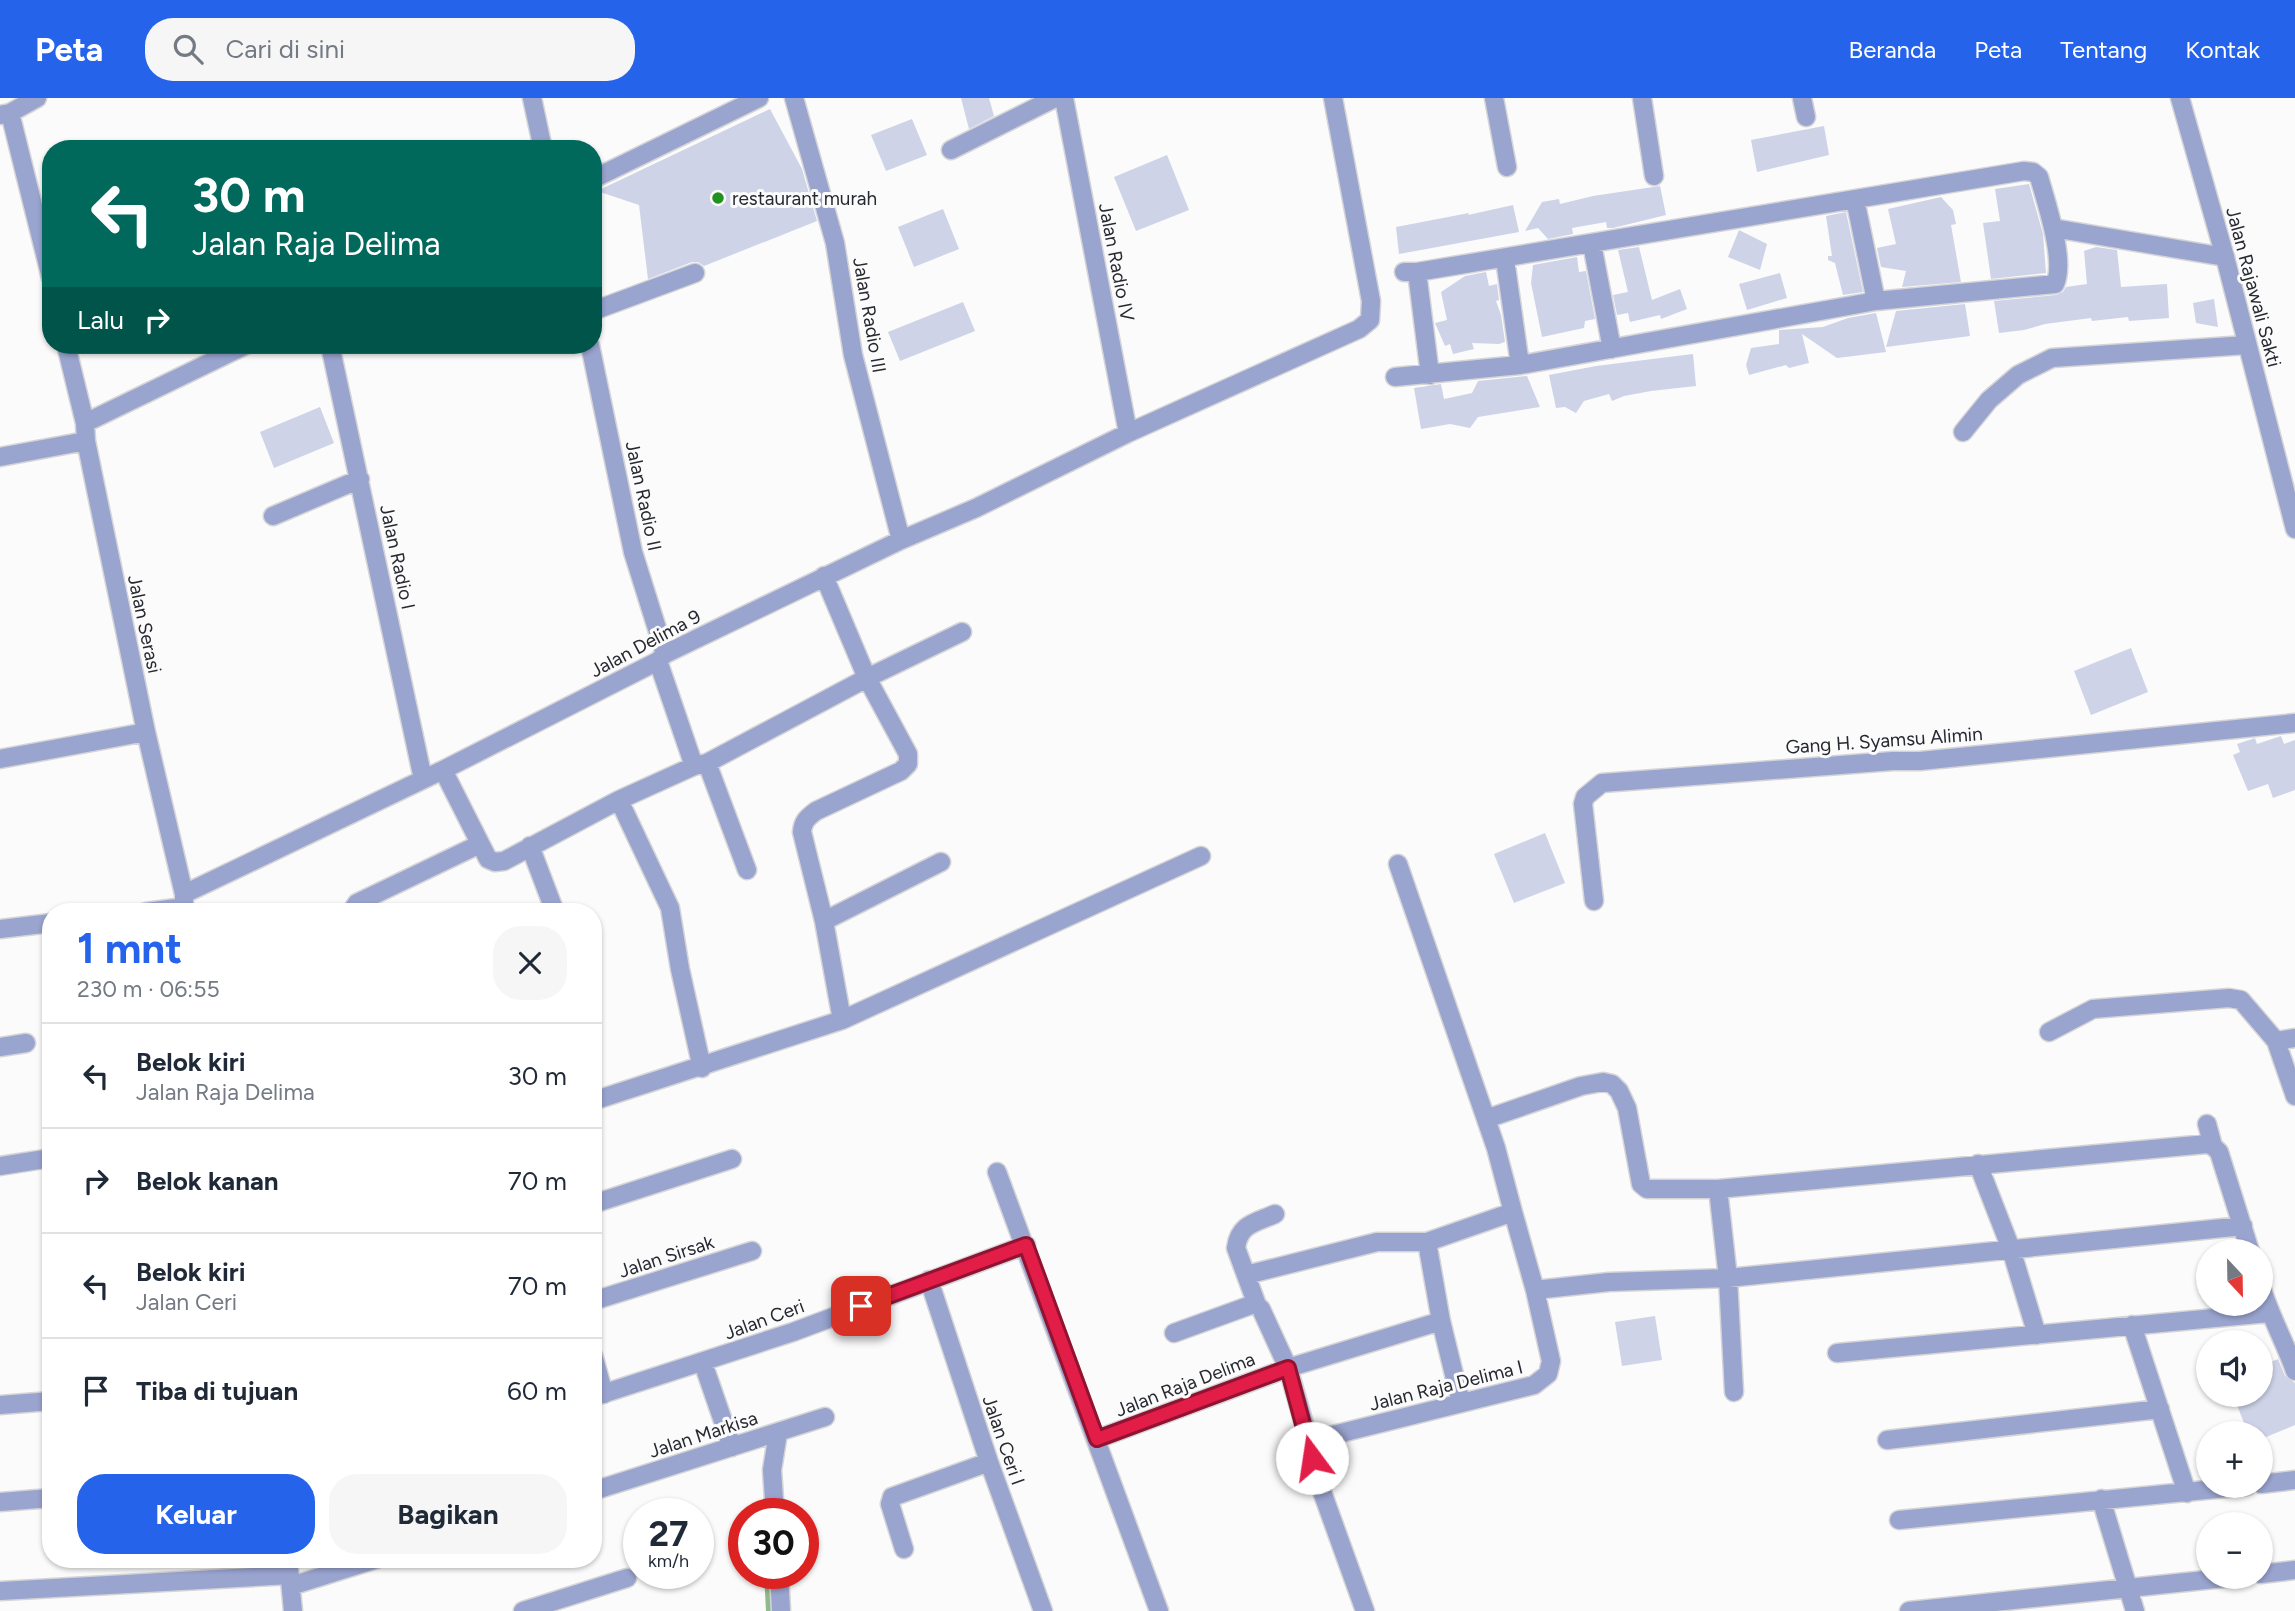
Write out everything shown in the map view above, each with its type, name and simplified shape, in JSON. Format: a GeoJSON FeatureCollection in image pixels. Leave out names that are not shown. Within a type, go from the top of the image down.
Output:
{"type":"FeatureCollection","features":[{"type":"Feature","properties":{"kind":"street"},"geometry":{"type":"LineString","coordinates":[[37,98],[5,114],[42,247]]}},
{"type":"Feature","properties":{"kind":"street"},"geometry":{"type":"LineString","coordinates":[[602,175],[759,98]]}},
{"type":"Feature","properties":{"kind":"street","name":"Jalan Radio III"},"geometry":{"type":"LineString","coordinates":[[793,98],[835,243],[853,355],[901,540]]}},
{"type":"Feature","properties":{"kind":"street"},"geometry":{"type":"LineString","coordinates":[[951,150],[1055,98]]}},
{"type":"Feature","properties":{"kind":"street","name":"Jalan Radio IV"},"geometry":{"type":"LineString","coordinates":[[1064,98],[1128,433]]}},
{"type":"Feature","properties":{"kind":"street","name":"Jalan Delima 9"},"geometry":{"type":"LineString","coordinates":[[186,903],[423,779],[824,576],[976,508],[1128,433],[1359,329],[1370,320],[1371,301],[1333,98]]}},
{"type":"Feature","properties":{"kind":"street"},"geometry":{"type":"LineString","coordinates":[[1494,98],[1507,167]]}},
{"type":"Feature","properties":{"kind":"street"},"geometry":{"type":"LineString","coordinates":[[1642,98],[1654,176]]}},
{"type":"Feature","properties":{"kind":"street"},"geometry":{"type":"LineString","coordinates":[[1802,98],[1806,117]]}},
{"type":"Feature","properties":{"kind":"street","name":"Jalan Rajawali Sakti"},"geometry":{"type":"LineString","coordinates":[[2180,98],[2225,257],[2295,528]]}},
{"type":"Feature","properties":{"kind":"street"},"geometry":{"type":"LineString","coordinates":[[536,100],[542,140]]}},
{"type":"Feature","properties":{"kind":"street"},"geometry":{"type":"LineString","coordinates":[[1395,377],[1430,375],[1520,365],[1877,301],[2055,284],[2059,275],[2053,228],[2039,177],[2033,172],[1411,272],[1430,375]]}},
{"type":"Feature","properties":{"kind":"street"},"geometry":{"type":"LineString","coordinates":[[1855,199],[1877,301]]}},
{"type":"Feature","properties":{"kind":"street"},"geometry":{"type":"LineString","coordinates":[[2053,228],[2225,257]]}},
{"type":"Feature","properties":{"kind":"street"},"geometry":{"type":"LineString","coordinates":[[1592,244],[1612,349]]}},
{"type":"Feature","properties":{"kind":"street"},"geometry":{"type":"LineString","coordinates":[[1505,259],[1520,365]]}},
{"type":"Feature","properties":{"kind":"street"},"geometry":{"type":"LineString","coordinates":[[602,308],[695,273]]}},
{"type":"Feature","properties":{"kind":"street"},"geometry":{"type":"LineString","coordinates":[[1963,432],[1989,400],[2018,375],[2052,358],[2248,345]]}},
{"type":"Feature","properties":{"kind":"street","name":"Jalan Serasi"},"geometry":{"type":"LineString","coordinates":[[68,354],[184,903]]}},
{"type":"Feature","properties":{"kind":"street"},"geometry":{"type":"LineString","coordinates":[[0,457],[85,432],[229,354]]}},
{"type":"Feature","properties":{"kind":"street","name":"Jalan Radio I"},"geometry":{"type":"LineString","coordinates":[[332,354],[423,779]]}},
{"type":"Feature","properties":{"kind":"street","name":"Jalan Radio II"},"geometry":{"type":"LineString","coordinates":[[592,354],[633,552],[662,658],[701,764],[747,870]]}},
{"type":"Feature","properties":{"kind":"street"},"geometry":{"type":"LineString","coordinates":[[274,516],[360,479]]}},
{"type":"Feature","properties":{"kind":"street"},"geometry":{"type":"LineString","coordinates":[[824,576],[867,678],[908,754],[908,764],[901,771],[816,811],[806,818],[802,832],[824,921],[842,1020]]}},
{"type":"Feature","properties":{"kind":"street"},"geometry":{"type":"LineString","coordinates":[[443,769],[488,859],[495,863],[504,861],[619,800],[701,764],[962,632]]}},
{"type":"Feature","properties":{"kind":"street","name":"Gang H. Syamsu Alimin"},"geometry":{"type":"LineString","coordinates":[[1594,901],[1583,804],[1585,797],[1602,783],[1920,761],[2295,723]]}},
{"type":"Feature","properties":{"kind":"street"},"geometry":{"type":"LineString","coordinates":[[0,759],[146,732]]}},
{"type":"Feature","properties":{"kind":"street"},"geometry":{"type":"LineString","coordinates":[[619,800],[670,908],[680,969],[702,1068]]}},
{"type":"Feature","properties":{"kind":"street"},"geometry":{"type":"LineString","coordinates":[[357,903],[480,844]]}},
{"type":"Feature","properties":{"kind":"street"},"geometry":{"type":"LineString","coordinates":[[530,846],[552,903]]}},
{"type":"Feature","properties":{"kind":"street"},"geometry":{"type":"LineString","coordinates":[[602,1098],[702,1068],[842,1020],[1201,856]]}},
{"type":"Feature","properties":{"kind":"street"},"geometry":{"type":"LineString","coordinates":[[824,921],[941,862]]}},
{"type":"Feature","properties":{"kind":"street"},"geometry":{"type":"LineString","coordinates":[[1398,864],[1486,1119],[1535,1290],[1609,1282],[1728,1278],[2243,1226]]}},
{"type":"Feature","properties":{"kind":"street"},"geometry":{"type":"LineString","coordinates":[[0,929],[42,924]]}},
{"type":"Feature","properties":{"kind":"street"},"geometry":{"type":"LineString","coordinates":[[2049,1031],[2093,1009],[2229,998],[2241,1000],[2276,1041],[2295,1096]]}},
{"type":"Feature","properties":{"kind":"street"},"geometry":{"type":"LineString","coordinates":[[2276,1041],[2295,1038]]}},
{"type":"Feature","properties":{"kind":"street"},"geometry":{"type":"LineString","coordinates":[[0,1047],[26,1043]]}},
{"type":"Feature","properties":{"kind":"street"},"geometry":{"type":"LineString","coordinates":[[1486,1119],[1581,1086],[1603,1082],[1612,1084],[1619,1091],[1627,1108],[1640,1184],[1654,1189],[1718,1189],[2207,1143],[2219,1153],[2247,1239]]}},
{"type":"Feature","properties":{"kind":"street"},"geometry":{"type":"LineString","coordinates":[[2207,1124],[2213,1146]]}},
{"type":"Feature","properties":{"kind":"street"},"geometry":{"type":"LineString","coordinates":[[0,1166],[42,1159]]}},
{"type":"Feature","properties":{"kind":"street"},"geometry":{"type":"LineString","coordinates":[[602,1201],[732,1159]]}},
{"type":"Feature","properties":{"kind":"street"},"geometry":{"type":"LineString","coordinates":[[1978,1164],[2011,1249],[2037,1335]]}},
{"type":"Feature","properties":{"kind":"street"},"geometry":{"type":"LineString","coordinates":[[997,1172],[1159,1611]]}},
{"type":"Feature","properties":{"kind":"street"},"geometry":{"type":"LineString","coordinates":[[1718,1189],[1728,1278],[1734,1392]]}},
{"type":"Feature","properties":{"kind":"street"},"geometry":{"type":"LineString","coordinates":[[1246,1275],[1377,1242],[1427,1242],[1513,1212]]}},
{"type":"Feature","properties":{"kind":"street"},"geometry":{"type":"LineString","coordinates":[[1275,1214],[1243,1228],[1239,1233],[1236,1248],[1257,1305],[1288,1368],[1316,1475],[1364,1611]]}},
{"type":"Feature","properties":{"kind":"street"},"geometry":{"type":"LineString","coordinates":[[1427,1242],[1441,1321],[1461,1403]]}},
{"type":"Feature","properties":{"kind":"street","name":"Jalan Ceri"},"geometry":{"type":"LineString","coordinates":[[602,1395],[703,1363],[1026,1245]]}},
{"type":"Feature","properties":{"kind":"street","name":"Jalan Sirsak"},"geometry":{"type":"LineString","coordinates":[[602,1298],[752,1251]]}},
{"type":"Feature","properties":{"kind":"street","name":"Jalan Ceri I"},"geometry":{"type":"LineString","coordinates":[[929,1280],[989,1462],[1043,1611]]}},
{"type":"Feature","properties":{"kind":"street","name":"Jalan Raja Delima I"},"geometry":{"type":"LineString","coordinates":[[1309,1441],[1534,1385],[1548,1374],[1551,1360],[1535,1290]]}},
{"type":"Feature","properties":{"kind":"street"},"geometry":{"type":"LineString","coordinates":[[1174,1333],[1257,1305]]}},
{"type":"Feature","properties":{"kind":"street"},"geometry":{"type":"LineString","coordinates":[[1837,1353],[2235,1316]]}},
{"type":"Feature","properties":{"kind":"street"},"geometry":{"type":"LineString","coordinates":[[2271,1316],[2285,1341],[2295,1371]]}},
{"type":"Feature","properties":{"kind":"street","name":"Jalan Raja Delima"},"geometry":{"type":"LineString","coordinates":[[1097,1439],[1288,1368],[1441,1321]]}},
{"type":"Feature","properties":{"kind":"street"},"geometry":{"type":"LineString","coordinates":[[2132,1325],[2187,1493]]}},
{"type":"Feature","properties":{"kind":"street"},"geometry":{"type":"LineString","coordinates":[[703,1363],[732,1447]]}},
{"type":"Feature","properties":{"kind":"street"},"geometry":{"type":"LineString","coordinates":[[0,1405],[42,1402]]}},
{"type":"Feature","properties":{"kind":"street"},"geometry":{"type":"LineString","coordinates":[[1887,1440],[2160,1409]]}},
{"type":"Feature","properties":{"kind":"street","name":"Jalan Markisa"},"geometry":{"type":"LineString","coordinates":[[602,1488],[825,1417]]}},
{"type":"Feature","properties":{"kind":"street"},"geometry":{"type":"LineString","coordinates":[[774,1498],[772,1471],[778,1433]]}},
{"type":"Feature","properties":{"kind":"street"},"geometry":{"type":"LineString","coordinates":[[904,1549],[890,1504],[892,1497],[989,1462]]}},
{"type":"Feature","properties":{"kind":"street"},"geometry":{"type":"LineString","coordinates":[[2273,1483],[2295,1480]]}},
{"type":"Feature","properties":{"kind":"street"},"geometry":{"type":"LineString","coordinates":[[1899,1520],[2196,1492]]}},
{"type":"Feature","properties":{"kind":"street"},"geometry":{"type":"LineString","coordinates":[[0,1502],[42,1499]]}},
{"type":"Feature","properties":{"kind":"street"},"geometry":{"type":"LineString","coordinates":[[2101,1499],[2135,1611]]}},
{"type":"Feature","properties":{"kind":"street"},"geometry":{"type":"LineString","coordinates":[[0,1591],[290,1573],[321,1568]]}},
{"type":"Feature","properties":{"kind":"street"},"geometry":{"type":"LineString","coordinates":[[2273,1573],[2295,1570]]}},
{"type":"Feature","properties":{"kind":"street"},"geometry":{"type":"LineString","coordinates":[[290,1573],[293,1611]]}},
{"type":"Feature","properties":{"kind":"street"},"geometry":{"type":"LineString","coordinates":[[523,1611],[623,1579]]}},
{"type":"Feature","properties":{"kind":"street"},"geometry":{"type":"LineString","coordinates":[[1909,1611],[2196,1581]]}},
{"type":"Feature","properties":{"kind":"street"},"geometry":{"type":"LineString","coordinates":[[780,1589],[781,1611]]}},
{"type":"Feature","properties":{"kind":"building"},"geometry":{"type":"Polygon","coordinates":[[[961,98],[989,98],[994,116],[969,129],[961,98]]]}},
{"type":"Feature","properties":{"kind":"building","name":"restaurant murah"},"geometry":{"type":"Polygon","coordinates":[[[770,109],[802,169],[817,221],[704,266],[692,262],[648,279],[639,205],[602,193],[602,189],[770,109]]]}},
{"type":"Feature","properties":{"kind":"building"},"geometry":{"type":"Polygon","coordinates":[[[912,119],[927,155],[886,171],[871,135],[912,119]]]}},
{"type":"Feature","properties":{"kind":"building"},"geometry":{"type":"Polygon","coordinates":[[[1824,126],[1829,155],[1757,172],[1751,140],[1824,126]]]}},
{"type":"Feature","properties":{"kind":"building"},"geometry":{"type":"Polygon","coordinates":[[[1167,155],[1189,210],[1136,231],[1114,177],[1167,155]]]}},
{"type":"Feature","properties":{"kind":"building"},"geometry":{"type":"Polygon","coordinates":[[[2029,184],[2043,234],[2046,273],[1991,279],[1983,223],[2000,221],[1995,189],[2029,184]]]}},
{"type":"Feature","properties":{"kind":"building"},"geometry":{"type":"Polygon","coordinates":[[[1660,186],[1666,215],[1613,228],[1607,228],[1606,222],[1572,228],[1573,234],[1548,239],[1538,228],[1525,231],[1542,202],[1559,199],[1560,204],[1660,186]]]}},
{"type":"Feature","properties":{"kind":"building"},"geometry":{"type":"Polygon","coordinates":[[[1941,197],[1953,210],[1956,224],[1951,225],[1961,282],[1902,287],[1906,271],[1881,267],[1877,248],[1896,244],[1888,209],[1941,197]]]}},
{"type":"Feature","properties":{"kind":"building"},"geometry":{"type":"Polygon","coordinates":[[[1513,205],[1519,232],[1399,254],[1396,227],[1513,205]]]}},
{"type":"Feature","properties":{"kind":"building"},"geometry":{"type":"Polygon","coordinates":[[[943,209],[959,249],[914,267],[898,227],[943,209]]]}},
{"type":"Feature","properties":{"kind":"building"},"geometry":{"type":"Polygon","coordinates":[[[1846,212],[1863,292],[1843,295],[1835,263],[1828,260],[1828,256],[1832,256],[1826,216],[1846,212]]]}},
{"type":"Feature","properties":{"kind":"building"},"geometry":{"type":"Polygon","coordinates":[[[1739,230],[1767,244],[1760,270],[1728,257],[1739,230]]]}},
{"type":"Feature","properties":{"kind":"building"},"geometry":{"type":"Polygon","coordinates":[[[1639,247],[1652,300],[1680,289],[1687,309],[1661,319],[1660,315],[1630,322],[1628,313],[1617,315],[1613,295],[1628,292],[1618,250],[1639,247]]]}},
{"type":"Feature","properties":{"kind":"building"},"geometry":{"type":"Polygon","coordinates":[[[2096,247],[2117,250],[2121,287],[2167,284],[2169,318],[2129,321],[2128,317],[2092,321],[2091,318],[1999,333],[1994,301],[2056,295],[2066,287],[2087,284],[2084,251],[2096,247]]]}},
{"type":"Feature","properties":{"kind":"building"},"geometry":{"type":"Polygon","coordinates":[[[1577,257],[1579,272],[1586,271],[1595,319],[1585,321],[1584,328],[1542,337],[1531,283],[1533,265],[1577,257]]]}},
{"type":"Feature","properties":{"kind":"building"},"geometry":{"type":"Polygon","coordinates":[[[1486,272],[1489,286],[1497,284],[1499,300],[1496,301],[1505,342],[1472,343],[1474,349],[1453,354],[1450,344],[1445,346],[1435,323],[1447,320],[1441,292],[1465,276],[1486,272]]]}},
{"type":"Feature","properties":{"kind":"building"},"geometry":{"type":"Polygon","coordinates":[[[1780,273],[1787,298],[1747,310],[1739,284],[1780,273]]]}},
{"type":"Feature","properties":{"kind":"building"},"geometry":{"type":"Polygon","coordinates":[[[2214,299],[2218,327],[2196,323],[2193,303],[2214,299]]]}},
{"type":"Feature","properties":{"kind":"building"},"geometry":{"type":"Polygon","coordinates":[[[963,302],[975,331],[900,361],[888,332],[963,302]]]}},
{"type":"Feature","properties":{"kind":"building"},"geometry":{"type":"Polygon","coordinates":[[[1965,304],[1970,336],[1886,347],[1896,311],[1965,304]]]}},
{"type":"Feature","properties":{"kind":"building"},"geometry":{"type":"Polygon","coordinates":[[[1876,313],[1886,352],[1837,358],[1802,334],[1809,363],[1789,368],[1786,365],[1749,375],[1746,365],[1751,348],[1779,344],[1779,330],[1823,327],[1848,318],[1876,313]]]}},
{"type":"Feature","properties":{"kind":"building"},"geometry":{"type":"Polygon","coordinates":[[[1693,354],[1696,386],[1651,391],[1612,401],[1609,394],[1584,401],[1576,413],[1565,407],[1556,408],[1549,375],[1596,366],[1693,354]]]}},
{"type":"Feature","properties":{"kind":"building"},"geometry":{"type":"Polygon","coordinates":[[[1527,376],[1540,407],[1478,417],[1470,428],[1450,424],[1421,429],[1414,388],[1441,384],[1444,399],[1472,393],[1478,381],[1527,376]]]}},
{"type":"Feature","properties":{"kind":"building"},"geometry":{"type":"Polygon","coordinates":[[[320,407],[334,443],[274,468],[260,432],[320,407]]]}},
{"type":"Feature","properties":{"kind":"building"},"geometry":{"type":"Polygon","coordinates":[[[2131,648],[2148,692],[2091,715],[2074,671],[2131,648]]]}},
{"type":"Feature","properties":{"kind":"building"},"geometry":{"type":"Polygon","coordinates":[[[2281,736],[2284,744],[2295,740],[2295,790],[2273,798],[2268,784],[2248,791],[2233,755],[2240,752],[2237,744],[2255,738],[2257,744],[2281,736]]]}},
{"type":"Feature","properties":{"kind":"building"},"geometry":{"type":"Polygon","coordinates":[[[1545,833],[1565,883],[1514,903],[1494,854],[1545,833]]]}},
{"type":"Feature","properties":{"kind":"building"},"geometry":{"type":"Polygon","coordinates":[[[1655,1316],[1662,1360],[1622,1366],[1615,1322],[1655,1316]]]}},
{"type":"Feature","properties":{"kind":"building"},"geometry":{"type":"Polygon","coordinates":[[[2278,1359],[2285,1376],[2295,1383],[2295,1425],[2273,1434],[2273,1421],[2243,1421],[2238,1407],[2273,1407],[2273,1361],[2278,1359]]]}},
{"type":"Feature","properties":{"kind":"waterway"},"geometry":{"type":"LineString","coordinates":[[768,1589],[769,1611]]}},
{"type":"Feature","properties":{"kind":"place","name":"restaurant murah"},"geometry":{"type":"Point","coordinates":[718,198]}},
{"type":"Feature","properties":{"kind":"route"},"geometry":{"type":"LineString","coordinates":[[861,1306],[1026,1245],[1097,1439],[1288,1368],[1312,1458]]}}]}
